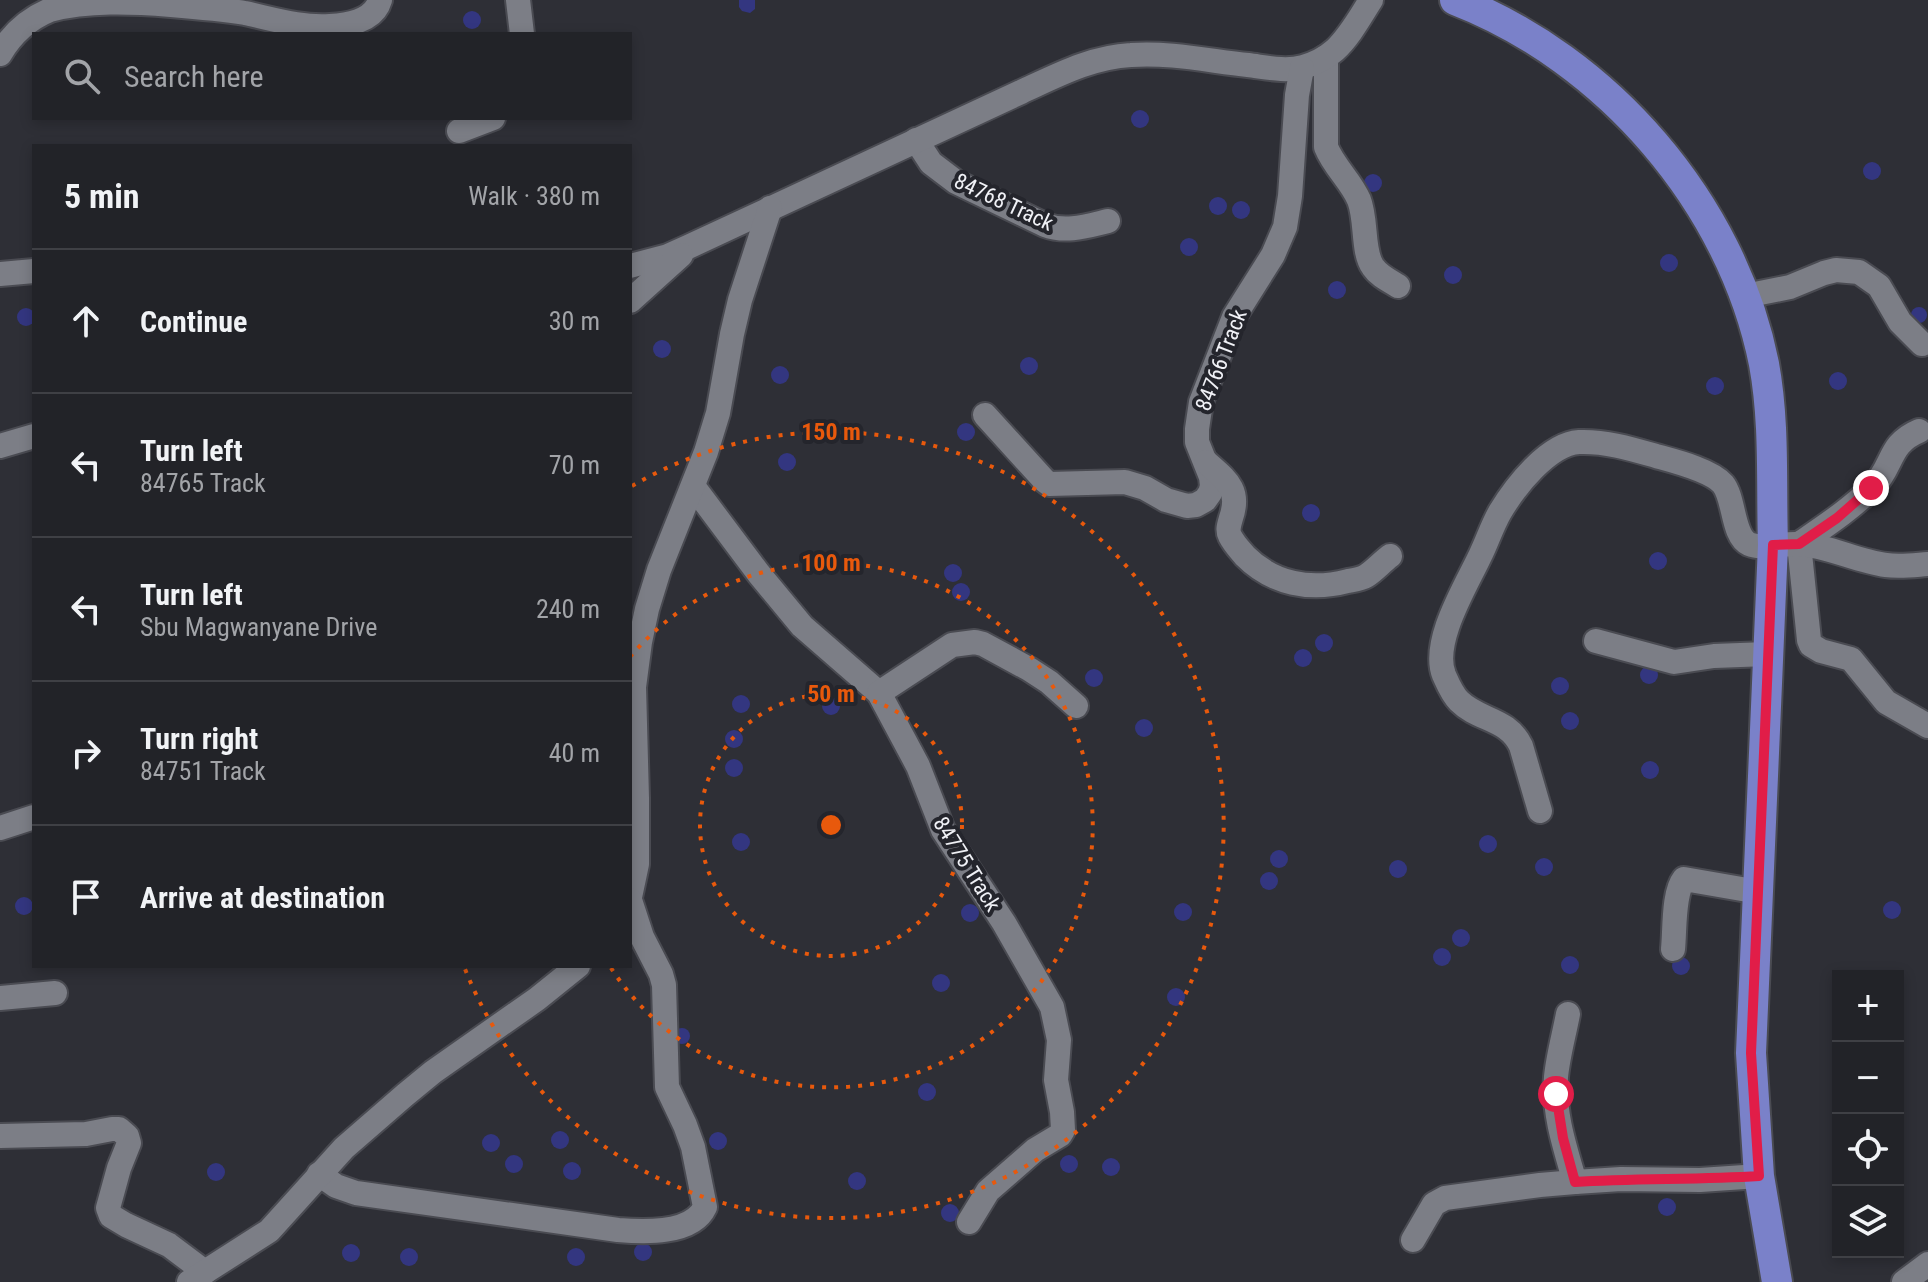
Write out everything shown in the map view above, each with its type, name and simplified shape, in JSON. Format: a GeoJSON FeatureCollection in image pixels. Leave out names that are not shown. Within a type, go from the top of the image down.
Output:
{"type":"FeatureCollection","features":[{"type":"Feature","properties":{"kind":"main road"},"geometry":{"type":"LineString","coordinates":[[1455,0],[1554,52],[1637,125],[1673,166],[1721,240],[1745,296],[1764,364],[1786,544],[1767,654],[1751,1053],[1759,1176],[1777,1282]]}},
{"type":"Feature","properties":{"kind":"street"},"geometry":{"type":"LineString","coordinates":[[0,54],[12,37],[34,18],[70,4],[124,1],[211,8],[295,24],[332,26],[369,17],[380,0]]}},
{"type":"Feature","properties":{"kind":"street"},"geometry":{"type":"LineString","coordinates":[[518,0],[522,32]]}},
{"type":"Feature","properties":{"kind":"street"},"geometry":{"type":"LineString","coordinates":[[632,265],[668,256],[1068,71],[1133,55],[1179,57],[1275,69],[1302,68],[1336,49],[1371,0]]}},
{"type":"Feature","properties":{"kind":"street"},"geometry":{"type":"LineString","coordinates":[[1326,57],[1326,147],[1360,202],[1369,261],[1378,273],[1398,286]]}},
{"type":"Feature","properties":{"kind":"street","name":"84766 Track"},"geometry":{"type":"LineString","coordinates":[[985,415],[1045,481],[1054,485],[1125,482],[1178,504],[1196,505],[1205,500],[1212,486],[1197,442],[1201,402],[1234,317],[1273,255],[1285,227],[1302,68]]}},
{"type":"Feature","properties":{"kind":"street"},"geometry":{"type":"LineString","coordinates":[[459,131],[488,120]]}},
{"type":"Feature","properties":{"kind":"street","name":"84768 Track"},"geometry":{"type":"LineString","coordinates":[[916,140],[931,163],[948,176],[1045,225],[1070,229],[1108,221]]}},
{"type":"Feature","properties":{"kind":"street"},"geometry":{"type":"LineString","coordinates":[[632,888],[637,864],[634,687],[640,642],[659,570],[718,413],[740,300],[770,208]]}},
{"type":"Feature","properties":{"kind":"street"},"geometry":{"type":"LineString","coordinates":[[632,299],[688,247]]}},
{"type":"Feature","properties":{"kind":"street"},"geometry":{"type":"LineString","coordinates":[[1745,296],[1790,287],[1836,270],[1859,272],[1879,286],[1900,322],[1922,344]]}},
{"type":"Feature","properties":{"kind":"street"},"geometry":{"type":"LineString","coordinates":[[0,274],[32,271]]}},
{"type":"Feature","properties":{"kind":"street"},"geometry":{"type":"LineString","coordinates":[[1786,544],[1837,518],[1884,474],[1897,446],[1907,436],[1919,431]]}},
{"type":"Feature","properties":{"kind":"street"},"geometry":{"type":"LineString","coordinates":[[0,446],[32,437]]}},
{"type":"Feature","properties":{"kind":"street"},"geometry":{"type":"LineString","coordinates":[[1540,811],[1517,737],[1501,723],[1471,710],[1459,701],[1442,671],[1440,656],[1447,626],[1500,514],[1516,488],[1547,456],[1578,442],[1616,445],[1714,477],[1727,492],[1742,537],[1751,545],[1786,544],[1888,565],[1928,564]]}},
{"type":"Feature","properties":{"kind":"street"},"geometry":{"type":"LineString","coordinates":[[1203,458],[1233,490],[1235,498],[1228,530],[1230,537],[1256,567],[1271,577],[1301,585],[1336,584],[1365,576],[1390,556]]}},
{"type":"Feature","properties":{"kind":"street","name":"84775 Track"},"geometry":{"type":"LineString","coordinates":[[693,486],[802,626],[879,693],[918,766],[943,830],[990,900],[1048,998],[1059,1040],[1056,1080],[1063,1130],[988,1191],[969,1222]]}},
{"type":"Feature","properties":{"kind":"street"},"geometry":{"type":"LineString","coordinates":[[1786,544],[1811,645],[1851,659],[1886,702],[1928,726]]}},
{"type":"Feature","properties":{"kind":"street"},"geometry":{"type":"LineString","coordinates":[[1596,641],[1674,662],[1714,656],[1767,654]]}},
{"type":"Feature","properties":{"kind":"street"},"geometry":{"type":"LineString","coordinates":[[879,693],[952,645],[975,642],[1029,669],[1076,706]]}},
{"type":"Feature","properties":{"kind":"street"},"geometry":{"type":"LineString","coordinates":[[0,828],[32,818]]}},
{"type":"Feature","properties":{"kind":"street"},"geometry":{"type":"LineString","coordinates":[[1673,949],[1678,891],[1684,879],[1759,892]]}},
{"type":"Feature","properties":{"kind":"street"},"geometry":{"type":"LineString","coordinates":[[319,1174],[336,1186],[356,1193],[639,1232],[656,1231],[697,1218],[705,1207],[693,1147],[667,1087],[665,1001],[661,974],[642,937],[632,904]]}},
{"type":"Feature","properties":{"kind":"street"},"geometry":{"type":"LineString","coordinates":[[0,1136],[86,1134],[119,1129],[127,1136],[129,1143],[108,1208],[111,1216],[169,1245],[197,1277],[269,1231],[344,1148],[433,1072],[576,968]]}},
{"type":"Feature","properties":{"kind":"street"},"geometry":{"type":"LineString","coordinates":[[0,998],[55,993]]}},
{"type":"Feature","properties":{"kind":"street"},"geometry":{"type":"LineString","coordinates":[[1568,1014],[1557,1071],[1556,1094],[1563,1138],[1575,1182]]}},
{"type":"Feature","properties":{"kind":"street"},"geometry":{"type":"LineString","coordinates":[[1413,1240],[1434,1204],[1445,1198],[1575,1182],[1759,1176]]}},
{"type":"Feature","properties":{"kind":"street"},"geometry":{"type":"LineString","coordinates":[[1904,1282],[1928,1264]]}},
{"type":"Feature","properties":{"kind":"building"},"geometry":{"type":"Polygon","coordinates":[[[739,0],[755,0],[755,9],[750,13],[742,11],[739,0]]]}},
{"type":"Feature","properties":{"kind":"building"},"geometry":{"type":"Polygon","coordinates":[[[472,11],[481,20],[472,29],[463,20],[472,11]]]}},
{"type":"Feature","properties":{"kind":"building"},"geometry":{"type":"Polygon","coordinates":[[[1140,110],[1149,119],[1140,128],[1131,119],[1140,110]]]}},
{"type":"Feature","properties":{"kind":"building"},"geometry":{"type":"Polygon","coordinates":[[[1872,162],[1881,171],[1872,180],[1863,171],[1872,162]]]}},
{"type":"Feature","properties":{"kind":"building"},"geometry":{"type":"Polygon","coordinates":[[[1373,174],[1382,183],[1373,192],[1364,183],[1373,174]]]}},
{"type":"Feature","properties":{"kind":"building"},"geometry":{"type":"Polygon","coordinates":[[[1218,197],[1227,206],[1218,215],[1209,206],[1218,197]]]}},
{"type":"Feature","properties":{"kind":"building"},"geometry":{"type":"Polygon","coordinates":[[[1241,201],[1250,210],[1241,219],[1232,210],[1241,201]]]}},
{"type":"Feature","properties":{"kind":"building"},"geometry":{"type":"Polygon","coordinates":[[[1189,238],[1198,247],[1189,256],[1180,247],[1189,238]]]}},
{"type":"Feature","properties":{"kind":"building"},"geometry":{"type":"Polygon","coordinates":[[[1669,254],[1678,263],[1669,272],[1660,263],[1669,254]]]}},
{"type":"Feature","properties":{"kind":"building"},"geometry":{"type":"Polygon","coordinates":[[[1453,266],[1462,275],[1453,284],[1444,275],[1453,266]]]}},
{"type":"Feature","properties":{"kind":"building"},"geometry":{"type":"Polygon","coordinates":[[[1337,281],[1346,290],[1337,299],[1328,290],[1337,281]]]}},
{"type":"Feature","properties":{"kind":"building"},"geometry":{"type":"Polygon","coordinates":[[[1916,307],[1922,307],[1927,315],[1925,321],[1916,323],[1911,318],[1911,312],[1916,307]]]}},
{"type":"Feature","properties":{"kind":"building"},"geometry":{"type":"Polygon","coordinates":[[[23,309],[32,311],[32,323],[26,326],[17,317],[23,309]]]}},
{"type":"Feature","properties":{"kind":"building"},"geometry":{"type":"Polygon","coordinates":[[[662,340],[671,349],[662,358],[653,349],[662,340]]]}},
{"type":"Feature","properties":{"kind":"building"},"geometry":{"type":"Polygon","coordinates":[[[1029,357],[1038,366],[1029,375],[1020,366],[1029,357]]]}},
{"type":"Feature","properties":{"kind":"building"},"geometry":{"type":"Polygon","coordinates":[[[780,366],[789,375],[780,384],[771,375],[780,366]]]}},
{"type":"Feature","properties":{"kind":"building"},"geometry":{"type":"Polygon","coordinates":[[[1838,372],[1847,381],[1838,390],[1829,381],[1838,372]]]}},
{"type":"Feature","properties":{"kind":"building"},"geometry":{"type":"Polygon","coordinates":[[[1715,377],[1724,386],[1715,395],[1706,386],[1715,377]]]}},
{"type":"Feature","properties":{"kind":"building"},"geometry":{"type":"Polygon","coordinates":[[[966,423],[975,432],[966,441],[957,432],[966,423]]]}},
{"type":"Feature","properties":{"kind":"building"},"geometry":{"type":"Polygon","coordinates":[[[787,453],[796,462],[787,471],[778,462],[787,453]]]}},
{"type":"Feature","properties":{"kind":"building"},"geometry":{"type":"Polygon","coordinates":[[[1311,504],[1320,513],[1311,522],[1302,513],[1311,504]]]}},
{"type":"Feature","properties":{"kind":"building"},"geometry":{"type":"Polygon","coordinates":[[[1658,552],[1667,561],[1658,570],[1649,561],[1658,552]]]}},
{"type":"Feature","properties":{"kind":"building"},"geometry":{"type":"Polygon","coordinates":[[[953,564],[962,573],[953,582],[944,573],[953,564]]]}},
{"type":"Feature","properties":{"kind":"building"},"geometry":{"type":"Polygon","coordinates":[[[961,583],[970,592],[961,601],[952,592],[961,583]]]}},
{"type":"Feature","properties":{"kind":"building"},"geometry":{"type":"Polygon","coordinates":[[[1324,634],[1333,643],[1324,652],[1315,643],[1324,634]]]}},
{"type":"Feature","properties":{"kind":"building"},"geometry":{"type":"Polygon","coordinates":[[[1303,649],[1312,658],[1303,667],[1294,658],[1303,649]]]}},
{"type":"Feature","properties":{"kind":"building"},"geometry":{"type":"Polygon","coordinates":[[[1649,666],[1658,675],[1649,684],[1640,675],[1649,666]]]}},
{"type":"Feature","properties":{"kind":"building"},"geometry":{"type":"Polygon","coordinates":[[[1094,669],[1103,678],[1094,687],[1085,678],[1094,669]]]}},
{"type":"Feature","properties":{"kind":"building"},"geometry":{"type":"Polygon","coordinates":[[[1560,677],[1569,686],[1560,695],[1551,686],[1560,677]]]}},
{"type":"Feature","properties":{"kind":"building"},"geometry":{"type":"Polygon","coordinates":[[[741,695],[750,704],[741,713],[732,704],[741,695]]]}},
{"type":"Feature","properties":{"kind":"building"},"geometry":{"type":"Polygon","coordinates":[[[831,697],[840,706],[831,715],[822,706],[831,697]]]}},
{"type":"Feature","properties":{"kind":"building"},"geometry":{"type":"Polygon","coordinates":[[[1570,712],[1579,721],[1570,730],[1561,721],[1570,712]]]}},
{"type":"Feature","properties":{"kind":"building"},"geometry":{"type":"Polygon","coordinates":[[[1144,719],[1153,728],[1144,737],[1135,728],[1144,719]]]}},
{"type":"Feature","properties":{"kind":"building"},"geometry":{"type":"Polygon","coordinates":[[[734,730],[743,739],[734,748],[725,739],[734,730]]]}},
{"type":"Feature","properties":{"kind":"building"},"geometry":{"type":"Polygon","coordinates":[[[734,759],[743,768],[734,777],[725,768],[734,759]]]}},
{"type":"Feature","properties":{"kind":"building"},"geometry":{"type":"Polygon","coordinates":[[[1650,761],[1659,770],[1650,779],[1641,770],[1650,761]]]}},
{"type":"Feature","properties":{"kind":"building"},"geometry":{"type":"Polygon","coordinates":[[[741,833],[750,842],[741,851],[732,842],[741,833]]]}},
{"type":"Feature","properties":{"kind":"building"},"geometry":{"type":"Polygon","coordinates":[[[1488,835],[1497,844],[1488,853],[1479,844],[1488,835]]]}},
{"type":"Feature","properties":{"kind":"building"},"geometry":{"type":"Polygon","coordinates":[[[1279,850],[1288,859],[1279,868],[1270,859],[1279,850]]]}},
{"type":"Feature","properties":{"kind":"building"},"geometry":{"type":"Polygon","coordinates":[[[1544,858],[1553,867],[1544,876],[1535,867],[1544,858]]]}},
{"type":"Feature","properties":{"kind":"building"},"geometry":{"type":"Polygon","coordinates":[[[1398,860],[1407,869],[1398,878],[1389,869],[1398,860]]]}},
{"type":"Feature","properties":{"kind":"building"},"geometry":{"type":"Polygon","coordinates":[[[1269,872],[1278,881],[1269,890],[1260,881],[1269,872]]]}},
{"type":"Feature","properties":{"kind":"building"},"geometry":{"type":"Polygon","coordinates":[[[24,897],[30,900],[30,912],[24,915],[18,912],[15,906],[18,900],[24,897]]]}},
{"type":"Feature","properties":{"kind":"building"},"geometry":{"type":"Polygon","coordinates":[[[1892,901],[1901,910],[1892,919],[1883,910],[1892,901]]]}},
{"type":"Feature","properties":{"kind":"building"},"geometry":{"type":"Polygon","coordinates":[[[1183,903],[1192,912],[1183,921],[1174,912],[1183,903]]]}},
{"type":"Feature","properties":{"kind":"building"},"geometry":{"type":"Polygon","coordinates":[[[970,904],[979,913],[970,922],[961,913],[970,904]]]}},
{"type":"Feature","properties":{"kind":"building"},"geometry":{"type":"Polygon","coordinates":[[[1461,929],[1470,938],[1461,947],[1452,938],[1461,929]]]}},
{"type":"Feature","properties":{"kind":"building"},"geometry":{"type":"Polygon","coordinates":[[[1442,948],[1451,957],[1442,966],[1433,957],[1442,948]]]}},
{"type":"Feature","properties":{"kind":"building"},"geometry":{"type":"Polygon","coordinates":[[[1570,956],[1579,965],[1570,974],[1561,965],[1570,956]]]}},
{"type":"Feature","properties":{"kind":"building"},"geometry":{"type":"Polygon","coordinates":[[[1681,957],[1690,966],[1681,975],[1672,966],[1681,957]]]}},
{"type":"Feature","properties":{"kind":"building"},"geometry":{"type":"Polygon","coordinates":[[[941,974],[950,983],[941,992],[932,983],[941,974]]]}},
{"type":"Feature","properties":{"kind":"building"},"geometry":{"type":"Polygon","coordinates":[[[1176,988],[1185,997],[1176,1006],[1167,997],[1176,988]]]}},
{"type":"Feature","properties":{"kind":"building"},"geometry":{"type":"Polygon","coordinates":[[[679,1028],[685,1028],[690,1036],[688,1042],[679,1044],[674,1039],[674,1033],[679,1028]]]}},
{"type":"Feature","properties":{"kind":"building"},"geometry":{"type":"Polygon","coordinates":[[[927,1083],[936,1092],[927,1101],[918,1092],[927,1083]]]}},
{"type":"Feature","properties":{"kind":"building"},"geometry":{"type":"Polygon","coordinates":[[[560,1131],[569,1140],[560,1149],[551,1140],[560,1131]]]}},
{"type":"Feature","properties":{"kind":"building"},"geometry":{"type":"Polygon","coordinates":[[[718,1132],[727,1141],[718,1150],[709,1141],[718,1132]]]}},
{"type":"Feature","properties":{"kind":"building"},"geometry":{"type":"Polygon","coordinates":[[[491,1134],[500,1143],[491,1152],[482,1143],[491,1134]]]}},
{"type":"Feature","properties":{"kind":"building"},"geometry":{"type":"Polygon","coordinates":[[[514,1155],[523,1164],[514,1173],[505,1164],[514,1155]]]}},
{"type":"Feature","properties":{"kind":"building"},"geometry":{"type":"Polygon","coordinates":[[[1069,1155],[1078,1164],[1069,1173],[1060,1164],[1069,1155]]]}},
{"type":"Feature","properties":{"kind":"building"},"geometry":{"type":"Polygon","coordinates":[[[1111,1158],[1120,1167],[1111,1176],[1102,1167],[1111,1158]]]}},
{"type":"Feature","properties":{"kind":"building"},"geometry":{"type":"Polygon","coordinates":[[[572,1162],[581,1171],[572,1180],[563,1171],[572,1162]]]}},
{"type":"Feature","properties":{"kind":"building"},"geometry":{"type":"Polygon","coordinates":[[[216,1163],[225,1172],[216,1181],[207,1172],[216,1163]]]}},
{"type":"Feature","properties":{"kind":"building"},"geometry":{"type":"Polygon","coordinates":[[[857,1172],[866,1181],[857,1190],[848,1181],[857,1172]]]}},
{"type":"Feature","properties":{"kind":"building"},"geometry":{"type":"Polygon","coordinates":[[[1667,1198],[1676,1207],[1667,1216],[1658,1207],[1667,1198]]]}},
{"type":"Feature","properties":{"kind":"building"},"geometry":{"type":"Polygon","coordinates":[[[950,1204],[959,1213],[950,1222],[941,1213],[950,1204]]]}},
{"type":"Feature","properties":{"kind":"building"},"geometry":{"type":"Polygon","coordinates":[[[643,1243],[652,1252],[643,1261],[634,1252],[643,1243]]]}},
{"type":"Feature","properties":{"kind":"building"},"geometry":{"type":"Polygon","coordinates":[[[351,1244],[360,1253],[351,1262],[342,1253],[351,1244]]]}},
{"type":"Feature","properties":{"kind":"building"},"geometry":{"type":"Polygon","coordinates":[[[409,1248],[418,1257],[409,1266],[400,1257],[409,1248]]]}},
{"type":"Feature","properties":{"kind":"building"},"geometry":{"type":"Polygon","coordinates":[[[576,1248],[585,1257],[576,1266],[567,1257],[576,1248]]]}},
{"type":"Feature","properties":{"kind":"route"},"geometry":{"type":"LineString","coordinates":[[1556,1094],[1563,1138],[1575,1182],[1759,1176],[1751,1053],[1773,545],[1799,544],[1837,518],[1871,488]]}}]}
